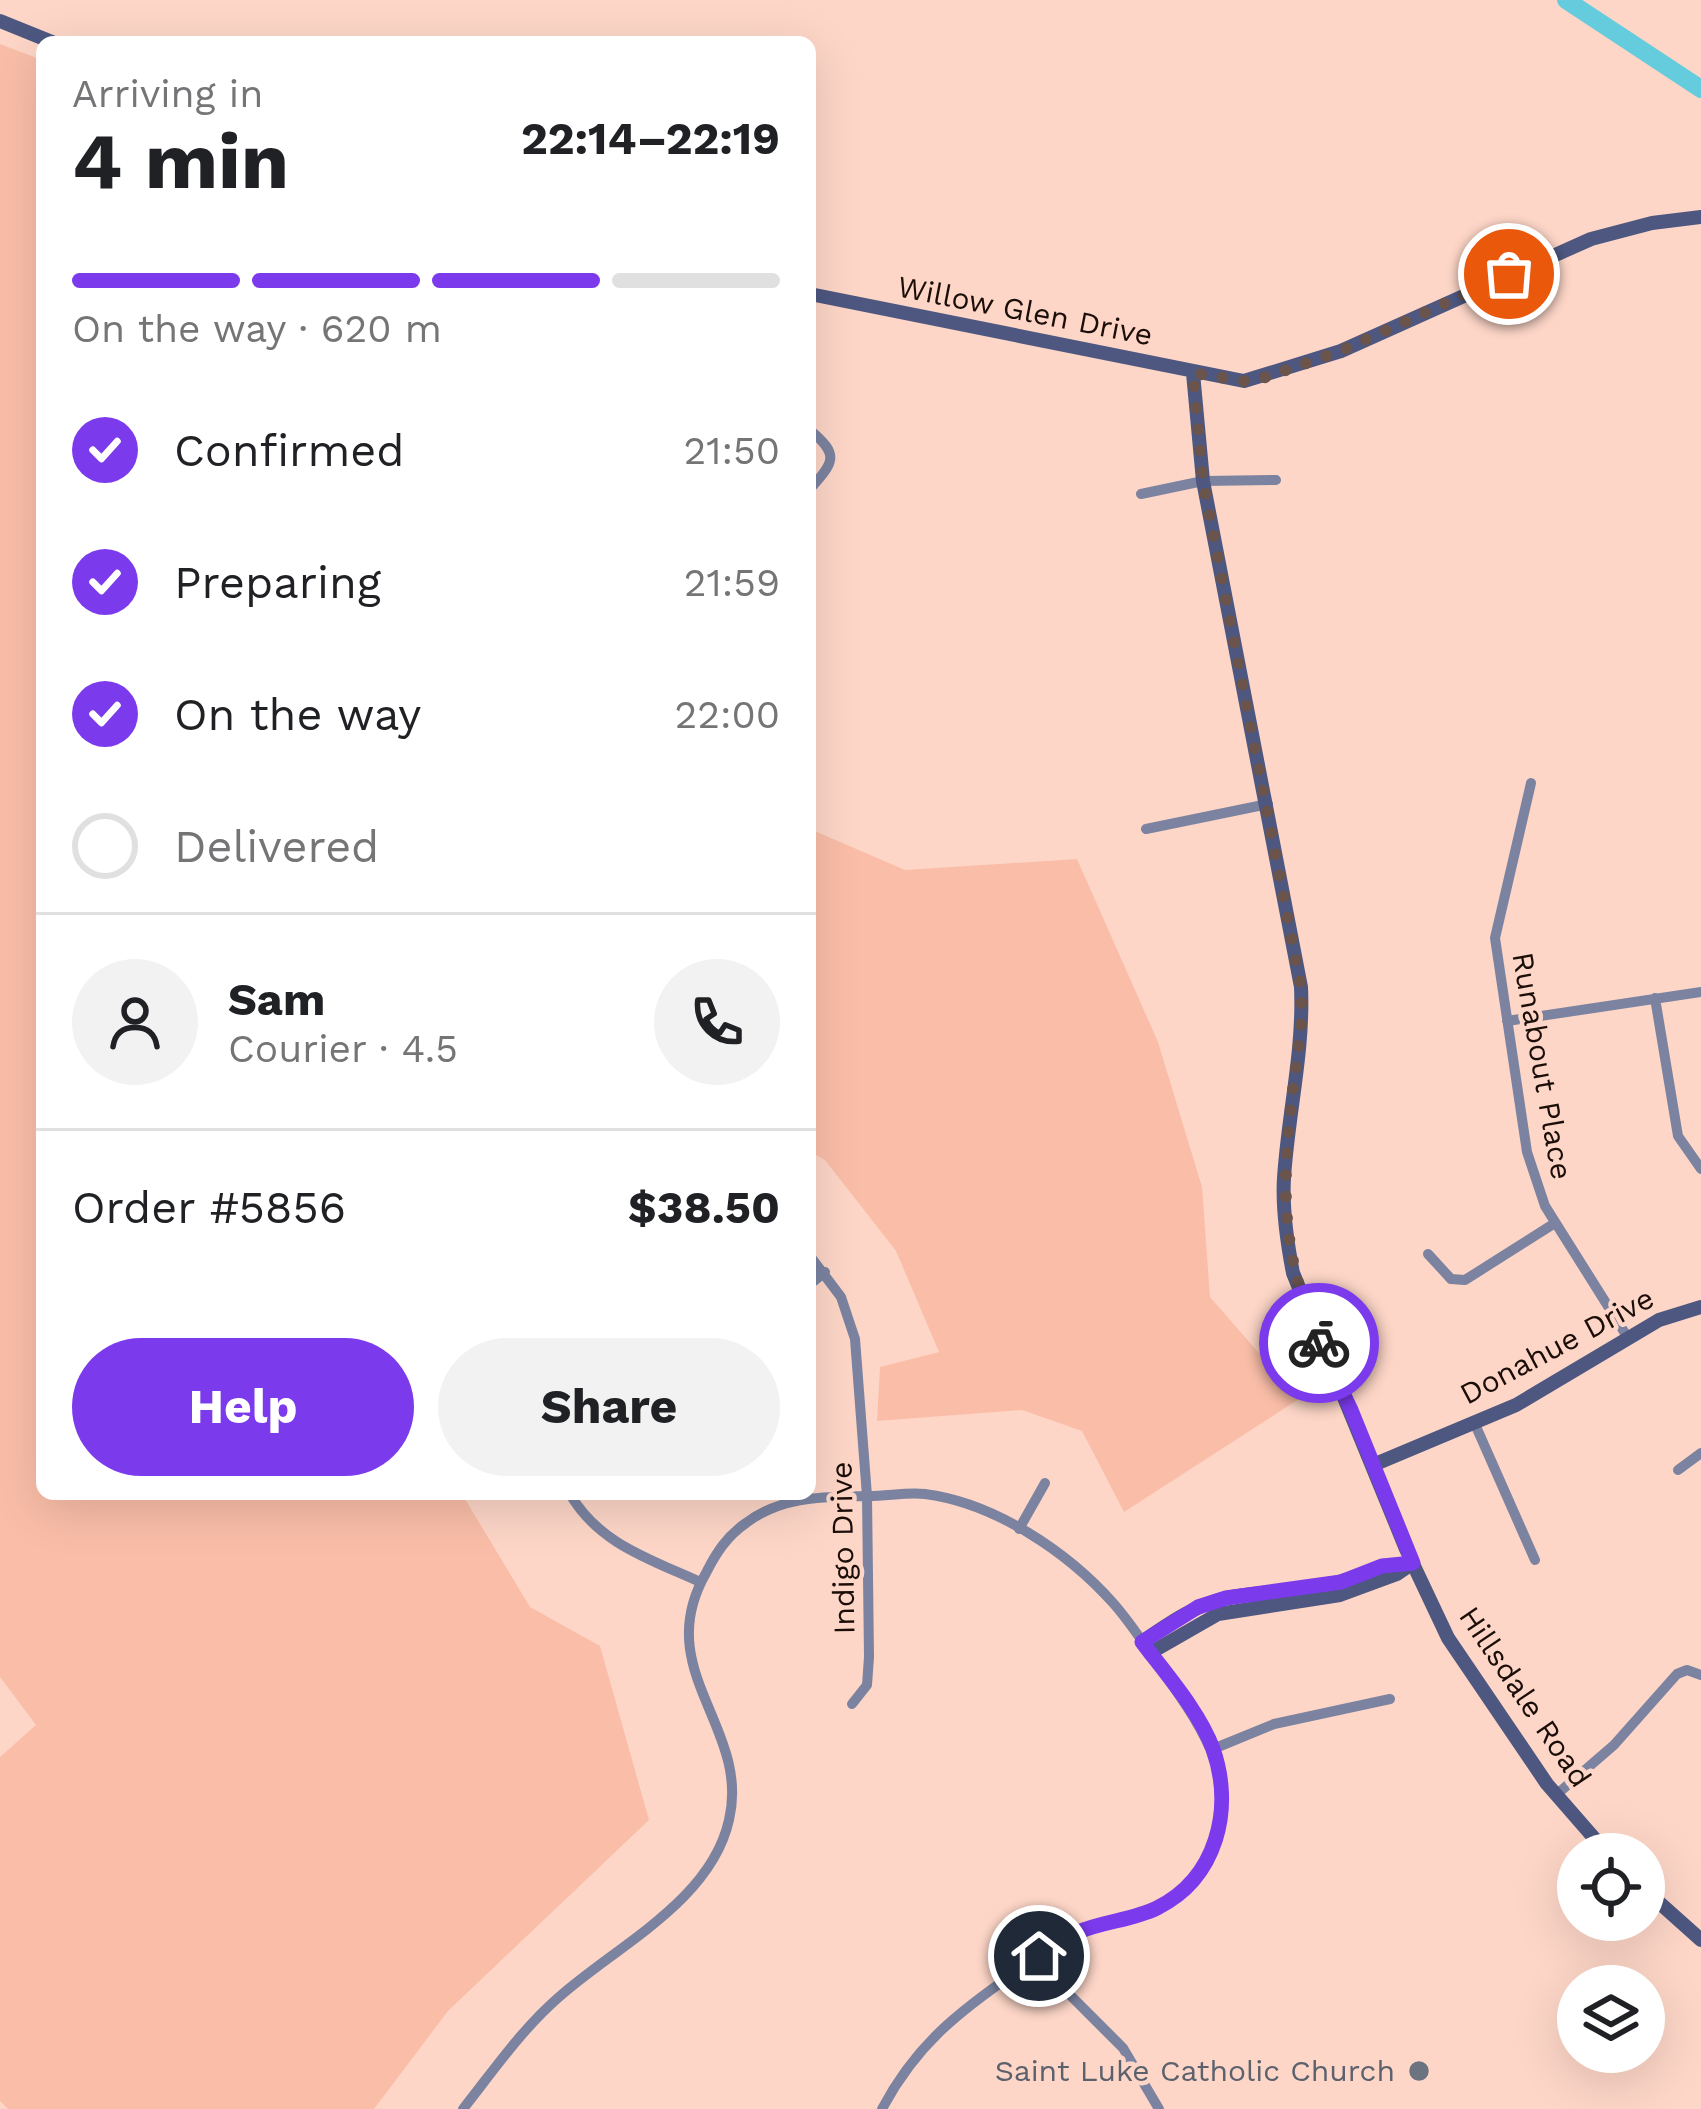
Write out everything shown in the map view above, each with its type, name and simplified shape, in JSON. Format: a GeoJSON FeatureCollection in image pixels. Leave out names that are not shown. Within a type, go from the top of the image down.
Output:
{"type":"FeatureCollection","features":[{"type":"Feature","properties":{"kind":"main road"},"geometry":{"type":"LineString","coordinates":[[0,21],[37,36]]}},
{"type":"Feature","properties":{"kind":"main road","name":"Willow Glen Drive"},"geometry":{"type":"LineString","coordinates":[[816,296],[1244,381],[1341,351],[1591,238],[1652,223],[1701,218]]}},
{"type":"Feature","properties":{"kind":"main road","name":"Hillsdale Road"},"geometry":{"type":"LineString","coordinates":[[1193,373],[1203,481],[1301,987],[1284,1177],[1286,1234],[1304,1307],[1448,1638],[1502,1723],[1589,1833]]}},
{"type":"Feature","properties":{"kind":"main road","name":"Donahue Drive"},"geometry":{"type":"LineString","coordinates":[[1373,1465],[1516,1405],[1672,1314],[1701,1307]]}},
{"type":"Feature","properties":{"kind":"main road"},"geometry":{"type":"LineString","coordinates":[[1146,1647],[1218,1614],[1340,1595],[1397,1574],[1413,1563]]}},
{"type":"Feature","properties":{"kind":"main road"},"geometry":{"type":"LineString","coordinates":[[1665,1908],[1701,1940]]}},
{"type":"Feature","properties":{"kind":"street"},"geometry":{"type":"LineString","coordinates":[[816,435],[831,454],[829,468],[816,482]]}},
{"type":"Feature","properties":{"kind":"street"},"geometry":{"type":"LineString","coordinates":[[1141,494],[1203,481],[1276,480]]}},
{"type":"Feature","properties":{"kind":"street","name":"Runabout Place"},"geometry":{"type":"LineString","coordinates":[[1532,783],[1495,938],[1531,1166],[1556,1223],[1628,1339]]}},
{"type":"Feature","properties":{"kind":"street"},"geometry":{"type":"LineString","coordinates":[[1146,829],[1268,804]]}},
{"type":"Feature","properties":{"kind":"street"},"geometry":{"type":"LineString","coordinates":[[1507,1021],[1701,992]]}},
{"type":"Feature","properties":{"kind":"street"},"geometry":{"type":"LineString","coordinates":[[1655,998],[1678,1136],[1701,1169]]}},
{"type":"Feature","properties":{"kind":"street"},"geometry":{"type":"LineString","coordinates":[[1428,1254],[1451,1279],[1465,1280],[1556,1223]]}},
{"type":"Feature","properties":{"kind":"street","name":"Indigo Drive"},"geometry":{"type":"LineString","coordinates":[[816,1262],[845,1305],[855,1339],[867,1496],[869,1657],[867,1684],[852,1704]]}},
{"type":"Feature","properties":{"kind":"street"},"geometry":{"type":"LineString","coordinates":[[816,1279],[825,1272]]}},
{"type":"Feature","properties":{"kind":"street"},"geometry":{"type":"LineString","coordinates":[[1474,1422],[1535,1561]]}},
{"type":"Feature","properties":{"kind":"street"},"geometry":{"type":"LineString","coordinates":[[1678,1470],[1701,1453]]}},
{"type":"Feature","properties":{"kind":"street"},"geometry":{"type":"LineString","coordinates":[[1019,1529],[1046,1483]]}},
{"type":"Feature","properties":{"kind":"street"},"geometry":{"type":"LineString","coordinates":[[816,1495],[924,1494],[970,1505],[1019,1529],[1085,1575],[1115,1605],[1202,1726],[1222,1787],[1221,1824],[1197,1874],[1161,1906],[1075,1933],[954,2015],[933,2035],[882,2109]]}},
{"type":"Feature","properties":{"kind":"street"},"geometry":{"type":"LineString","coordinates":[[573,1500],[582,1515],[618,1545],[700,1582]]}},
{"type":"Feature","properties":{"kind":"street"},"geometry":{"type":"LineString","coordinates":[[463,2109],[556,1999],[679,1899],[707,1870],[722,1844],[733,1786],[725,1744],[701,1697],[691,1660],[690,1620],[700,1582],[722,1545],[756,1516],[803,1500]]}},
{"type":"Feature","properties":{"kind":"street"},"geometry":{"type":"LineString","coordinates":[[1556,1795],[1614,1745],[1677,1674],[1687,1670],[1701,1675]]}},
{"type":"Feature","properties":{"kind":"street"},"geometry":{"type":"LineString","coordinates":[[1213,1749],[1274,1724],[1390,1700]]}},
{"type":"Feature","properties":{"kind":"street"},"geometry":{"type":"LineString","coordinates":[[1039,1956],[1065,1990],[1123,2048],[1159,2109]]}},
{"type":"Feature","properties":{"kind":"shaded area"},"geometry":{"type":"Polygon","coordinates":[[[0,44],[36,58],[36,1500],[466,1500],[530,1607],[600,1646],[649,1820],[448,2011],[374,2109],[8,2109],[0,2101],[0,1757],[36,1725],[0,1677],[0,44]]]}},
{"type":"Feature","properties":{"kind":"shaded area"},"geometry":{"type":"Polygon","coordinates":[[[816,832],[905,870],[1077,859],[1158,1042],[1202,1187],[1210,1297],[1299,1399],[1124,1512],[1082,1431],[1022,1410],[877,1421],[880,1367],[939,1352],[896,1251],[825,1160],[816,1155],[816,832]]]}},
{"type":"Feature","properties":{"kind":"waterway"},"geometry":{"type":"LineString","coordinates":[[1566,0],[1701,89]]}},
{"type":"Feature","properties":{"kind":"way so far"},"geometry":{"type":"LineString","coordinates":[[1319,1343],[1293,1273],[1283,1193],[1302,1016],[1298,958],[1203,481],[1193,373],[1260,379],[1341,351],[1509,274]]}},
{"type":"Feature","properties":{"kind":"place","name":"Saint Luke Catholic Church"},"geometry":{"type":"Point","coordinates":[1419,2071]}},
{"type":"Feature","properties":{"kind":"route"},"geometry":{"type":"LineString","coordinates":[[1039,1956],[1075,1933],[1140,1915],[1171,1900],[1204,1866],[1218,1836],[1223,1799],[1213,1749],[1142,1642],[1198,1607],[1226,1598],[1293,1591],[1341,1582],[1382,1566],[1413,1563],[1319,1343]]}}]}
